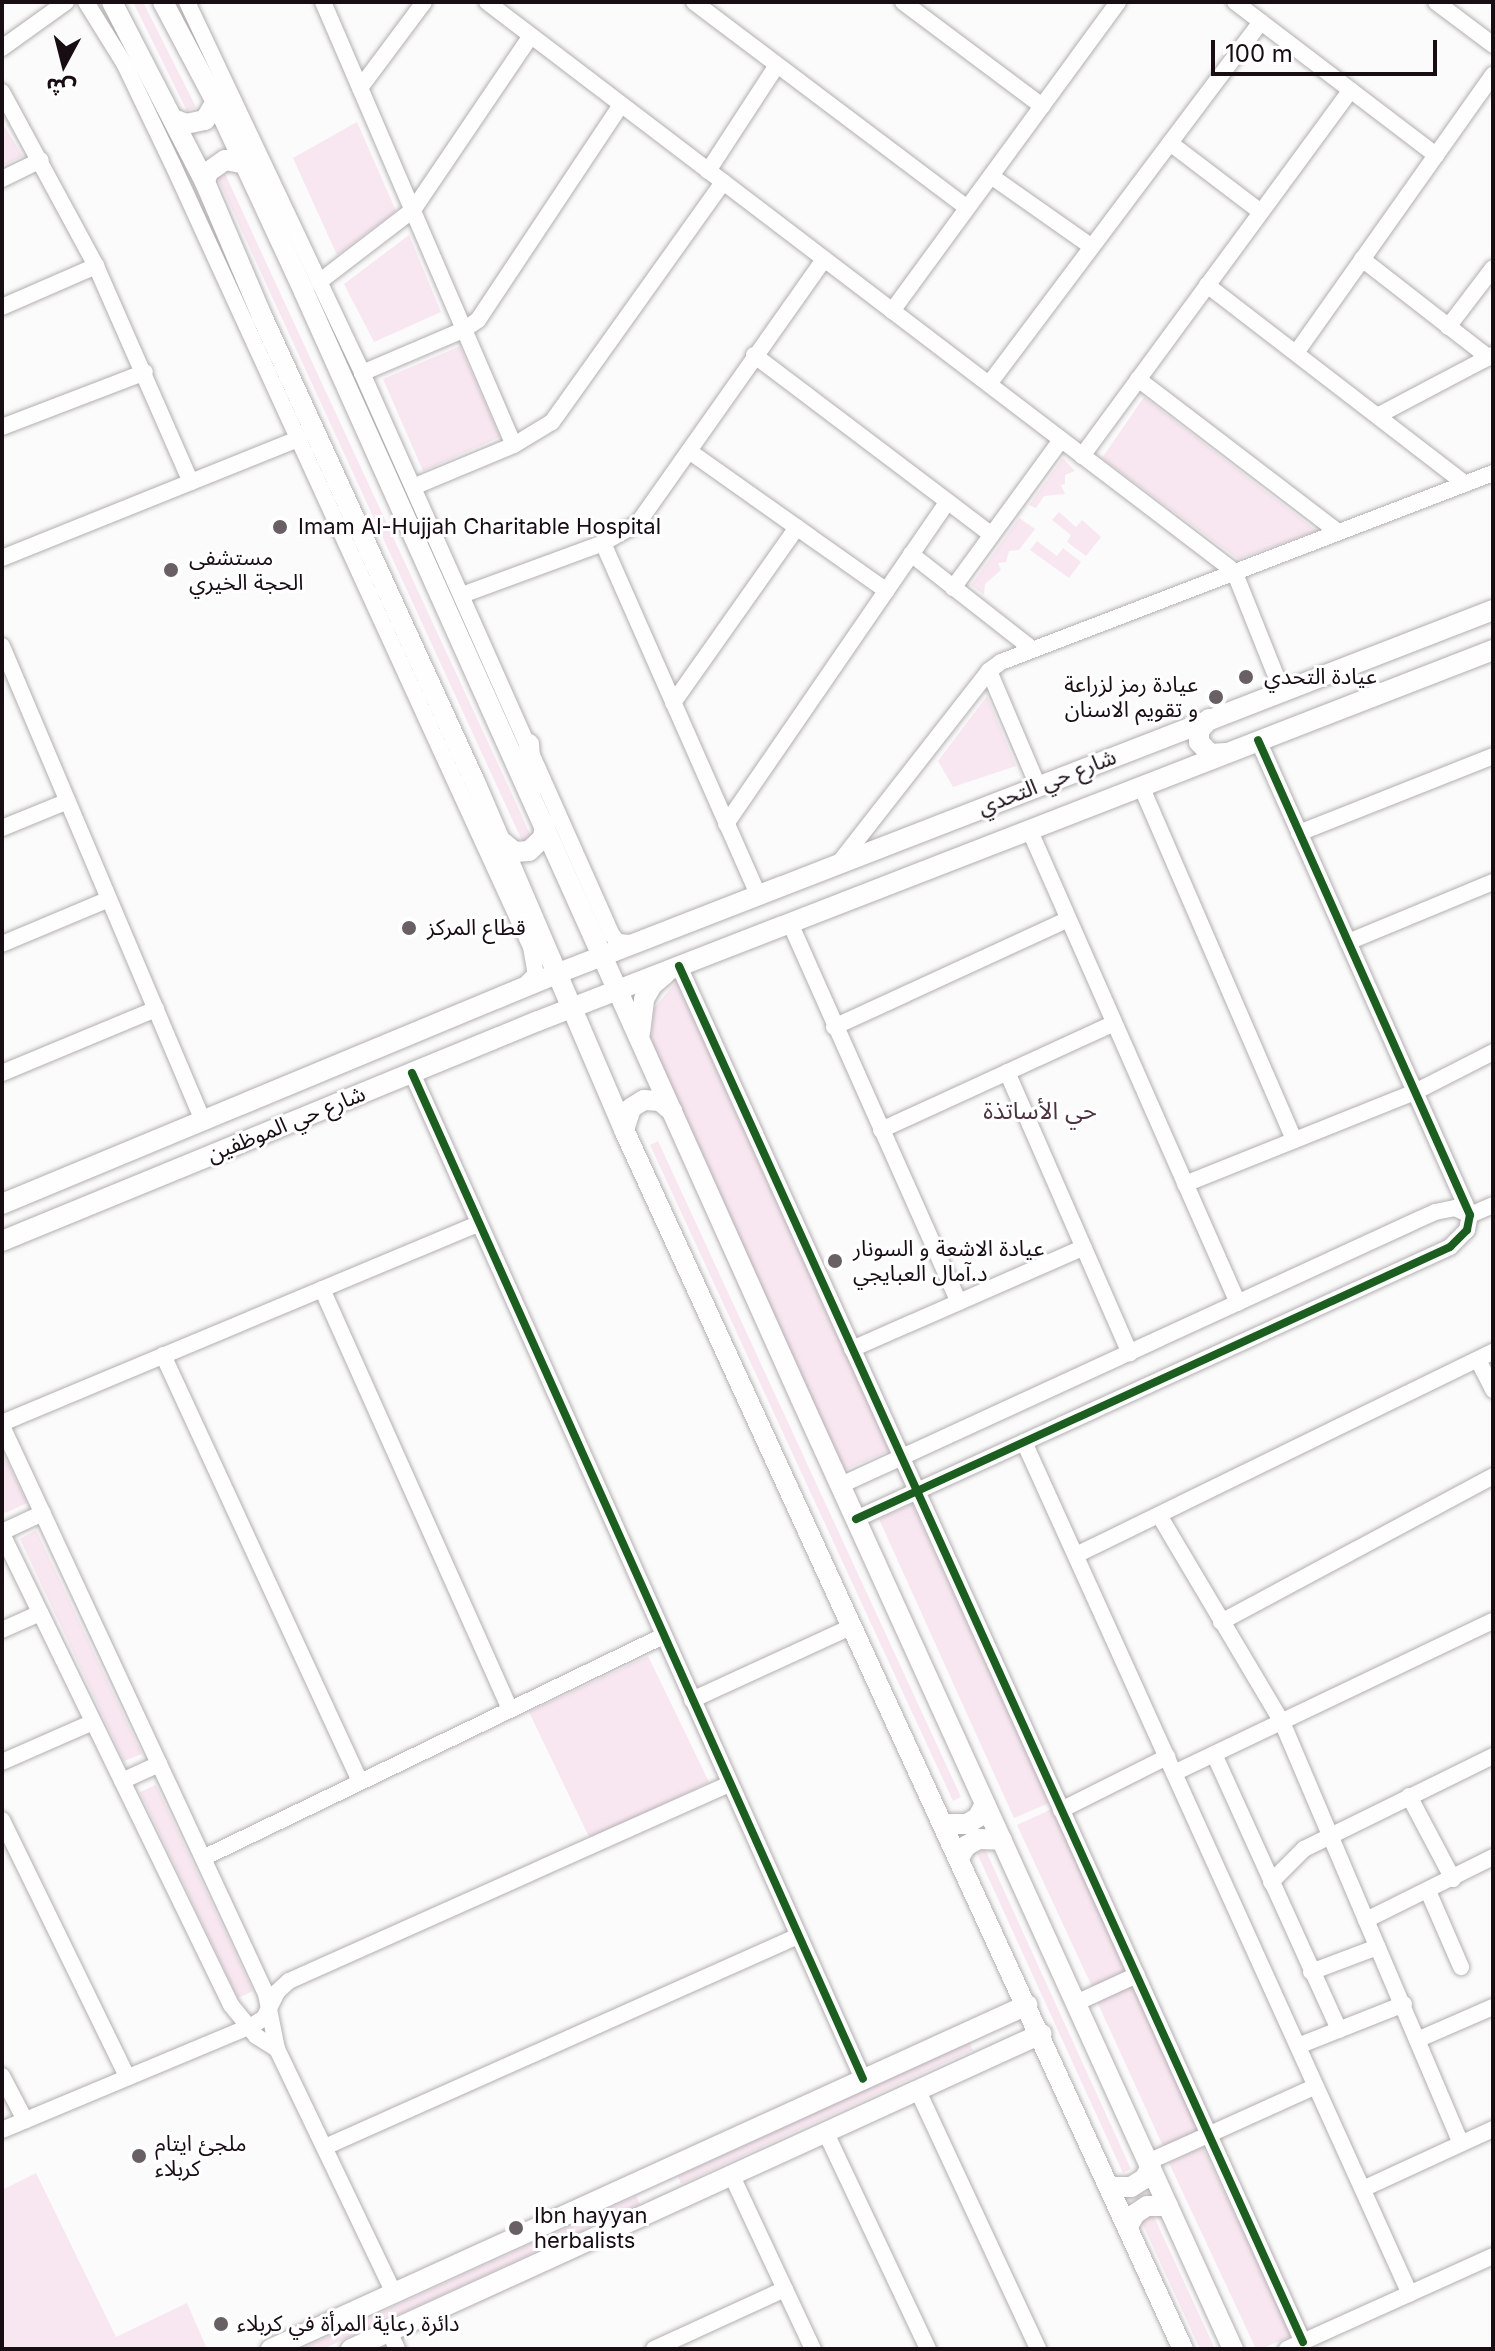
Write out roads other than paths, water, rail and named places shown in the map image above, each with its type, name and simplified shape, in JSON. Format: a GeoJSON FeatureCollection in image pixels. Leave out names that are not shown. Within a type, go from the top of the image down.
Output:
{"type":"FeatureCollection","features":[{"type":"Feature","properties":{"kind":"main road"},"geometry":{"type":"LineString","coordinates":[[112,2],[176,120],[205,182],[253,317],[467,786],[500,840],[624,1130],[1183,2349]]}},
{"type":"Feature","properties":{"kind":"main road"},"geometry":{"type":"LineString","coordinates":[[163,2],[312,287],[602,956],[1233,2349]]}},
{"type":"Feature","properties":{"kind":"main road"},"geometry":{"type":"LineString","coordinates":[[176,120],[186,124],[205,120],[216,102]]}},
{"type":"Feature","properties":{"kind":"main road"},"geometry":{"type":"LineString","coordinates":[[205,182],[208,172],[225,160],[246,164]]}},
{"type":"Feature","properties":{"kind":"main road","name":"شارع حي التحدي"},"geometry":{"type":"LineString","coordinates":[[556,974],[1493,610]]}},
{"type":"Feature","properties":{"kind":"main road"},"geometry":{"type":"LineString","coordinates":[[1460,623],[1452,630],[1450,645],[1456,654],[1470,660]]}},
{"type":"Feature","properties":{"kind":"main road","name":"شارع حي التحدي"},"geometry":{"type":"LineString","coordinates":[[570,1008],[1493,650]]}},
{"type":"Feature","properties":{"kind":"main road"},"geometry":{"type":"LineString","coordinates":[[1383,651],[1395,652],[1404,658],[1407,669],[1401,684]]}},
{"type":"Feature","properties":{"kind":"main road"},"geometry":{"type":"LineString","coordinates":[[1209,719],[1199,731],[1199,742],[1210,754],[1226,753]]}},
{"type":"Feature","properties":{"kind":"main road"},"geometry":{"type":"LineString","coordinates":[[1157,739],[1168,739],[1180,749],[1182,759],[1175,773]]}},
{"type":"Feature","properties":{"kind":"main road"},"geometry":{"type":"LineString","coordinates":[[500,840],[515,852],[529,851],[543,838],[529,744]]}},
{"type":"Feature","properties":{"kind":"main road"},"geometry":{"type":"LineString","coordinates":[[750,898],[734,907],[731,922],[741,934],[756,935]]}},
{"type":"Feature","properties":{"kind":"main road"},"geometry":{"type":"LineString","coordinates":[[642,1044],[639,1022],[644,999],[656,981],[679,966]]}},
{"type":"Feature","properties":{"kind":"main road","name":"شارع حي الموظفين"},"geometry":{"type":"LineString","coordinates":[[2,1204],[556,974]]}},
{"type":"Feature","properties":{"kind":"main road","name":"شارع حي الموظفين"},"geometry":{"type":"LineString","coordinates":[[2,1241],[570,1008]]}},
{"type":"Feature","properties":{"kind":"main road"},"geometry":{"type":"LineString","coordinates":[[340,1064],[337,1072],[341,1087],[355,1096]]}},
{"type":"Feature","properties":{"kind":"main road"},"geometry":{"type":"LineString","coordinates":[[297,1082],[311,1090],[316,1106],[314,1114]]}},
{"type":"Feature","properties":{"kind":"main road"},"geometry":{"type":"LineString","coordinates":[[624,1130],[626,1114],[637,1103],[652,1099],[672,1111]]}},
{"type":"Feature","properties":{"kind":"main road"},"geometry":{"type":"LineString","coordinates":[[124,1153],[121,1169],[137,1185]]}},
{"type":"Feature","properties":{"kind":"main road"},"geometry":{"type":"LineString","coordinates":[[81,1171],[94,1180],[97,1187],[95,1203]]}},
{"type":"Feature","properties":{"kind":"main road"},"geometry":{"type":"LineString","coordinates":[[944,1824],[967,1824],[978,1817],[985,1804]]}},
{"type":"Feature","properties":{"kind":"main road"},"geometry":{"type":"LineString","coordinates":[[959,1858],[966,1846],[978,1839],[1002,1840]]}},
{"type":"Feature","properties":{"kind":"main road"},"geometry":{"type":"LineString","coordinates":[[271,2349],[1027,2005]]}},
{"type":"Feature","properties":{"kind":"main road"},"geometry":{"type":"LineString","coordinates":[[965,2032],[976,2035],[982,2043],[982,2054],[976,2062]]}},
{"type":"Feature","properties":{"kind":"main road"},"geometry":{"type":"LineString","coordinates":[[351,2349],[393,2340],[649,2212],[1041,2034]]}},
{"type":"Feature","properties":{"kind":"main road"},"geometry":{"type":"LineString","coordinates":[[1110,2187],[1124,2189],[1138,2184],[1150,2165]]}},
{"type":"Feature","properties":{"kind":"main road"},"geometry":{"type":"LineString","coordinates":[[671,2166],[669,2181],[683,2196]]}},
{"type":"Feature","properties":{"kind":"main road"},"geometry":{"type":"LineString","coordinates":[[635,2183],[647,2191],[649,2212]]}},
{"type":"Feature","properties":{"kind":"main road"},"geometry":{"type":"LineString","coordinates":[[1128,2226],[1135,2214],[1147,2206],[1168,2206]]}},
{"type":"Feature","properties":{"kind":"street"},"geometry":{"type":"LineString","coordinates":[[2,48],[66,2]]}},
{"type":"Feature","properties":{"kind":"street"},"geometry":{"type":"LineString","coordinates":[[86,2],[125,65],[253,317],[300,438],[467,786],[534,956],[535,978],[522,988]]}},
{"type":"Feature","properties":{"kind":"street"},"geometry":{"type":"LineString","coordinates":[[187,2],[312,287],[362,373],[612,935],[622,943],[635,943]]}},
{"type":"Feature","properties":{"kind":"street"},"geometry":{"type":"LineString","coordinates":[[323,2],[514,445]]}},
{"type":"Feature","properties":{"kind":"street"},"geometry":{"type":"LineString","coordinates":[[360,88],[424,2]]}},
{"type":"Feature","properties":{"kind":"street"},"geometry":{"type":"LineString","coordinates":[[487,2],[1234,571],[1282,691]]}},
{"type":"Feature","properties":{"kind":"street"},"geometry":{"type":"LineString","coordinates":[[694,2],[967,208]]}},
{"type":"Feature","properties":{"kind":"street"},"geometry":{"type":"LineString","coordinates":[[903,2],[1042,106]]}},
{"type":"Feature","properties":{"kind":"street"},"geometry":{"type":"LineString","coordinates":[[1235,2],[1436,155]]}},
{"type":"Feature","properties":{"kind":"street"},"geometry":{"type":"LineString","coordinates":[[1436,2],[1492,41]]}},
{"type":"Feature","properties":{"kind":"street"},"geometry":{"type":"LineString","coordinates":[[892,311],[1115,3]]}},
{"type":"Feature","properties":{"kind":"street"},"geometry":{"type":"LineString","coordinates":[[989,384],[1261,22]]}},
{"type":"Feature","properties":{"kind":"street"},"geometry":{"type":"LineString","coordinates":[[312,287],[413,210],[531,36]]}},
{"type":"Feature","properties":{"kind":"street"},"geometry":{"type":"LineString","coordinates":[[708,171],[777,65]]}},
{"type":"Feature","properties":{"kind":"street"},"geometry":{"type":"LineString","coordinates":[[1296,353],[1493,75]]}},
{"type":"Feature","properties":{"kind":"street"},"geometry":{"type":"LineString","coordinates":[[1082,456],[1351,90]]}},
{"type":"Feature","properties":{"kind":"street"},"geometry":{"type":"LineString","coordinates":[[2,92],[96,266],[191,482]]}},
{"type":"Feature","properties":{"kind":"street"},"geometry":{"type":"LineString","coordinates":[[362,373],[464,329],[484,313],[621,105]]}},
{"type":"Feature","properties":{"kind":"street"},"geometry":{"type":"LineString","coordinates":[[1170,143],[1261,212]]}},
{"type":"Feature","properties":{"kind":"street"},"geometry":{"type":"LineString","coordinates":[[2,179],[41,160]]}},
{"type":"Feature","properties":{"kind":"street"},"geometry":{"type":"LineString","coordinates":[[991,176],[1092,247]]}},
{"type":"Feature","properties":{"kind":"street"},"geometry":{"type":"LineString","coordinates":[[413,487],[514,445],[542,430],[561,413],[723,182]]}},
{"type":"Feature","properties":{"kind":"street"},"geometry":{"type":"LineString","coordinates":[[462,595],[603,543],[638,523],[824,259]]}},
{"type":"Feature","properties":{"kind":"street"},"geometry":{"type":"LineString","coordinates":[[1362,259],[1490,356],[1379,415]]}},
{"type":"Feature","properties":{"kind":"street"},"geometry":{"type":"LineString","coordinates":[[2,307],[96,266]]}},
{"type":"Feature","properties":{"kind":"street"},"geometry":{"type":"LineString","coordinates":[[1448,327],[1493,268]]}},
{"type":"Feature","properties":{"kind":"street"},"geometry":{"type":"LineString","coordinates":[[1207,285],[1465,484]]}},
{"type":"Feature","properties":{"kind":"street"},"geometry":{"type":"LineString","coordinates":[[754,355],[992,535]]}},
{"type":"Feature","properties":{"kind":"street"},"geometry":{"type":"LineString","coordinates":[[2,427],[145,372]]}},
{"type":"Feature","properties":{"kind":"street"},"geometry":{"type":"LineString","coordinates":[[1138,379],[1338,532]]}},
{"type":"Feature","properties":{"kind":"street"},"geometry":{"type":"LineString","coordinates":[[2,558],[300,438]]}},
{"type":"Feature","properties":{"kind":"street"},"geometry":{"type":"LineString","coordinates":[[953,588],[1061,440]]}},
{"type":"Feature","properties":{"kind":"street"},"geometry":{"type":"LineString","coordinates":[[689,451],[887,591]]}},
{"type":"Feature","properties":{"kind":"street"},"geometry":{"type":"LineString","coordinates":[[839,863],[989,671],[1031,648],[1493,473]]}},
{"type":"Feature","properties":{"kind":"street"},"geometry":{"type":"LineString","coordinates":[[726,824],[947,502]]}},
{"type":"Feature","properties":{"kind":"street"},"geometry":{"type":"LineString","coordinates":[[673,703],[797,527]]}},
{"type":"Feature","properties":{"kind":"street"},"geometry":{"type":"LineString","coordinates":[[603,543],[726,824],[750,898]]}},
{"type":"Feature","properties":{"kind":"street"},"geometry":{"type":"LineString","coordinates":[[911,554],[1031,648]]}},
{"type":"Feature","properties":{"kind":"street"},"geometry":{"type":"LineString","coordinates":[[2,646],[203,1121]]}},
{"type":"Feature","properties":{"kind":"street"},"geometry":{"type":"LineString","coordinates":[[989,671],[1038,786]]}},
{"type":"Feature","properties":{"kind":"street"},"geometry":{"type":"LineString","coordinates":[[856,1519],[1450,1247],[1467,1230],[1470,1215],[1258,740]]}},
{"type":"Feature","properties":{"kind":"street"},"geometry":{"type":"LineString","coordinates":[[1299,833],[1493,756]]}},
{"type":"Feature","properties":{"kind":"street"},"geometry":{"type":"LineString","coordinates":[[1141,786],[1294,1140]]}},
{"type":"Feature","properties":{"kind":"street"},"geometry":{"type":"LineString","coordinates":[[2,828],[68,801]]}},
{"type":"Feature","properties":{"kind":"street"},"geometry":{"type":"LineString","coordinates":[[1029,829],[1238,1303]]}},
{"type":"Feature","properties":{"kind":"street"},"geometry":{"type":"LineString","coordinates":[[1348,942],[1493,882]]}},
{"type":"Feature","properties":{"kind":"street"},"geometry":{"type":"LineString","coordinates":[[2,944],[109,899]]}},
{"type":"Feature","properties":{"kind":"street"},"geometry":{"type":"LineString","coordinates":[[834,1027],[1067,920]]}},
{"type":"Feature","properties":{"kind":"street"},"geometry":{"type":"LineString","coordinates":[[790,923],[959,1302]]}},
{"type":"Feature","properties":{"kind":"street"},"geometry":{"type":"LineString","coordinates":[[679,966],[1303,2342]]}},
{"type":"Feature","properties":{"kind":"street"},"geometry":{"type":"LineString","coordinates":[[2,1073],[156,1009]]}},
{"type":"Feature","properties":{"kind":"street"},"geometry":{"type":"LineString","coordinates":[[881,1130],[1113,1024]]}},
{"type":"Feature","properties":{"kind":"street"},"geometry":{"type":"LineString","coordinates":[[1185,1184],[1415,1092],[1493,1052]]}},
{"type":"Feature","properties":{"kind":"street"},"geometry":{"type":"LineString","coordinates":[[1007,1072],[1130,1353]]}},
{"type":"Feature","properties":{"kind":"street"},"geometry":{"type":"LineString","coordinates":[[412,1073],[863,2079]]}},
{"type":"Feature","properties":{"kind":"street"},"geometry":{"type":"LineString","coordinates":[[841,1485],[1435,1212],[1455,1208],[1470,1215],[1493,1205]]}},
{"type":"Feature","properties":{"kind":"street"},"geometry":{"type":"LineString","coordinates":[[394,2293],[277,2049],[270,2007],[2,1424],[478,1224]]}},
{"type":"Feature","properties":{"kind":"street"},"geometry":{"type":"LineString","coordinates":[[852,1349],[1084,1247]]}},
{"type":"Feature","properties":{"kind":"street"},"geometry":{"type":"LineString","coordinates":[[322,1289],[510,1709]]}},
{"type":"Feature","properties":{"kind":"street"},"geometry":{"type":"LineString","coordinates":[[163,1355],[360,1782]]}},
{"type":"Feature","properties":{"kind":"street"},"geometry":{"type":"LineString","coordinates":[[1076,1555],[1485,1356],[1493,1390]]}},
{"type":"Feature","properties":{"kind":"street"},"geometry":{"type":"LineString","coordinates":[[1024,1442],[1410,2294]]}},
{"type":"Feature","properties":{"kind":"street"},"geometry":{"type":"LineString","coordinates":[[1221,1622],[1493,1476]]}},
{"type":"Feature","properties":{"kind":"street"},"geometry":{"type":"LineString","coordinates":[[43,1513],[2,1533],[231,2005],[247,2027],[277,2049]]}},
{"type":"Feature","properties":{"kind":"street"},"geometry":{"type":"LineString","coordinates":[[1159,1515],[1282,1722],[1461,2143]]}},
{"type":"Feature","properties":{"kind":"street"},"geometry":{"type":"LineString","coordinates":[[2,1630],[40,1613]]}},
{"type":"Feature","properties":{"kind":"street"},"geometry":{"type":"LineString","coordinates":[[1061,1810],[1171,1765],[1214,1754],[1493,1621]]}},
{"type":"Feature","properties":{"kind":"street"},"geometry":{"type":"LineString","coordinates":[[692,1700],[853,1626]]}},
{"type":"Feature","properties":{"kind":"street"},"geometry":{"type":"LineString","coordinates":[[203,1858],[663,1636]]}},
{"type":"Feature","properties":{"kind":"street"},"geometry":{"type":"LineString","coordinates":[[2,1762],[93,1722]]}},
{"type":"Feature","properties":{"kind":"street"},"geometry":{"type":"LineString","coordinates":[[1214,1754],[1339,2030]]}},
{"type":"Feature","properties":{"kind":"street"},"geometry":{"type":"LineString","coordinates":[[1271,1882],[1304,1849],[1493,1756]]}},
{"type":"Feature","properties":{"kind":"street"},"geometry":{"type":"LineString","coordinates":[[122,1781],[159,1764]]}},
{"type":"Feature","properties":{"kind":"street"},"geometry":{"type":"LineString","coordinates":[[2,2130],[247,2027],[264,2018],[277,1992],[289,1981],[730,1784]]}},
{"type":"Feature","properties":{"kind":"street"},"geometry":{"type":"LineString","coordinates":[[1409,1796],[1453,1879]]}},
{"type":"Feature","properties":{"kind":"street"},"geometry":{"type":"LineString","coordinates":[[2,1820],[127,2076]]}},
{"type":"Feature","properties":{"kind":"street"},"geometry":{"type":"LineString","coordinates":[[1366,1920],[1493,1857]]}},
{"type":"Feature","properties":{"kind":"street"},"geometry":{"type":"LineString","coordinates":[[1428,1891],[1461,1967]]}},
{"type":"Feature","properties":{"kind":"street"},"geometry":{"type":"LineString","coordinates":[[325,2147],[798,1936]]}},
{"type":"Feature","properties":{"kind":"street"},"geometry":{"type":"LineString","coordinates":[[1311,1972],[1377,1947]]}},
{"type":"Feature","properties":{"kind":"street"},"geometry":{"type":"LineString","coordinates":[[1076,2003],[1137,1975]]}},
{"type":"Feature","properties":{"kind":"street"},"geometry":{"type":"LineString","coordinates":[[1298,2046],[1404,2004]]}},
{"type":"Feature","properties":{"kind":"street"},"geometry":{"type":"LineString","coordinates":[[1417,2040],[1493,2007]]}},
{"type":"Feature","properties":{"kind":"street"},"geometry":{"type":"LineString","coordinates":[[2,2076],[25,2120]]}},
{"type":"Feature","properties":{"kind":"street"},"geometry":{"type":"LineString","coordinates":[[1150,2165],[1209,2134],[1316,2086]]}},
{"type":"Feature","properties":{"kind":"street"},"geometry":{"type":"LineString","coordinates":[[917,2089],[1038,2349]]}},
{"type":"Feature","properties":{"kind":"street"},"geometry":{"type":"LineString","coordinates":[[1363,2189],[1493,2129]]}},
{"type":"Feature","properties":{"kind":"street"},"geometry":{"type":"LineString","coordinates":[[825,2131],[928,2349]]}},
{"type":"Feature","properties":{"kind":"street"},"geometry":{"type":"LineString","coordinates":[[731,2174],[813,2349]]}},
{"type":"Feature","properties":{"kind":"street"},"geometry":{"type":"LineString","coordinates":[[1287,2349],[1493,2256]]}},
{"type":"Feature","properties":{"kind":"street"},"geometry":{"type":"LineString","coordinates":[[654,2349],[785,2289]]}},
{"type":"Feature","properties":{"kind":"place","name":"Imam Al-Hujjah Charitable Hospital"},"geometry":{"type":"Point","coordinates":[280,527]}},
{"type":"Feature","properties":{"kind":"place","name":"مستشفى الحجة الخيري"},"geometry":{"type":"Point","coordinates":[171,570]}},
{"type":"Feature","properties":{"kind":"place","name":"عيادة التحدي"},"geometry":{"type":"Point","coordinates":[1246,677]}},
{"type":"Feature","properties":{"kind":"place","name":"عيادة رمز لزراعة و تقويم الاسنان"},"geometry":{"type":"Point","coordinates":[1216,697]}},
{"type":"Feature","properties":{"kind":"place","name":"قطاع المركز"},"geometry":{"type":"Point","coordinates":[409,928]}},
{"type":"Feature","properties":{"kind":"place","name":"عيادة الاشعة و السونار د.آمال العبايجي"},"geometry":{"type":"Point","coordinates":[835,1261]}},
{"type":"Feature","properties":{"kind":"place","name":"ملجئ ايتام كربلاء"},"geometry":{"type":"Point","coordinates":[139,2156]}},
{"type":"Feature","properties":{"kind":"place","name":"Ibn hayyan herbalists"},"geometry":{"type":"Point","coordinates":[516,2228]}},
{"type":"Feature","properties":{"kind":"place","name":"دائرة رعاية المرأة في كربلاء"},"geometry":{"type":"Point","coordinates":[221,2324]}},
{"type":"Feature","properties":{"kind":"district","name":"حي الأساتذة"},"geometry":{"type":"Point","coordinates":[1040,1111]}}]}
